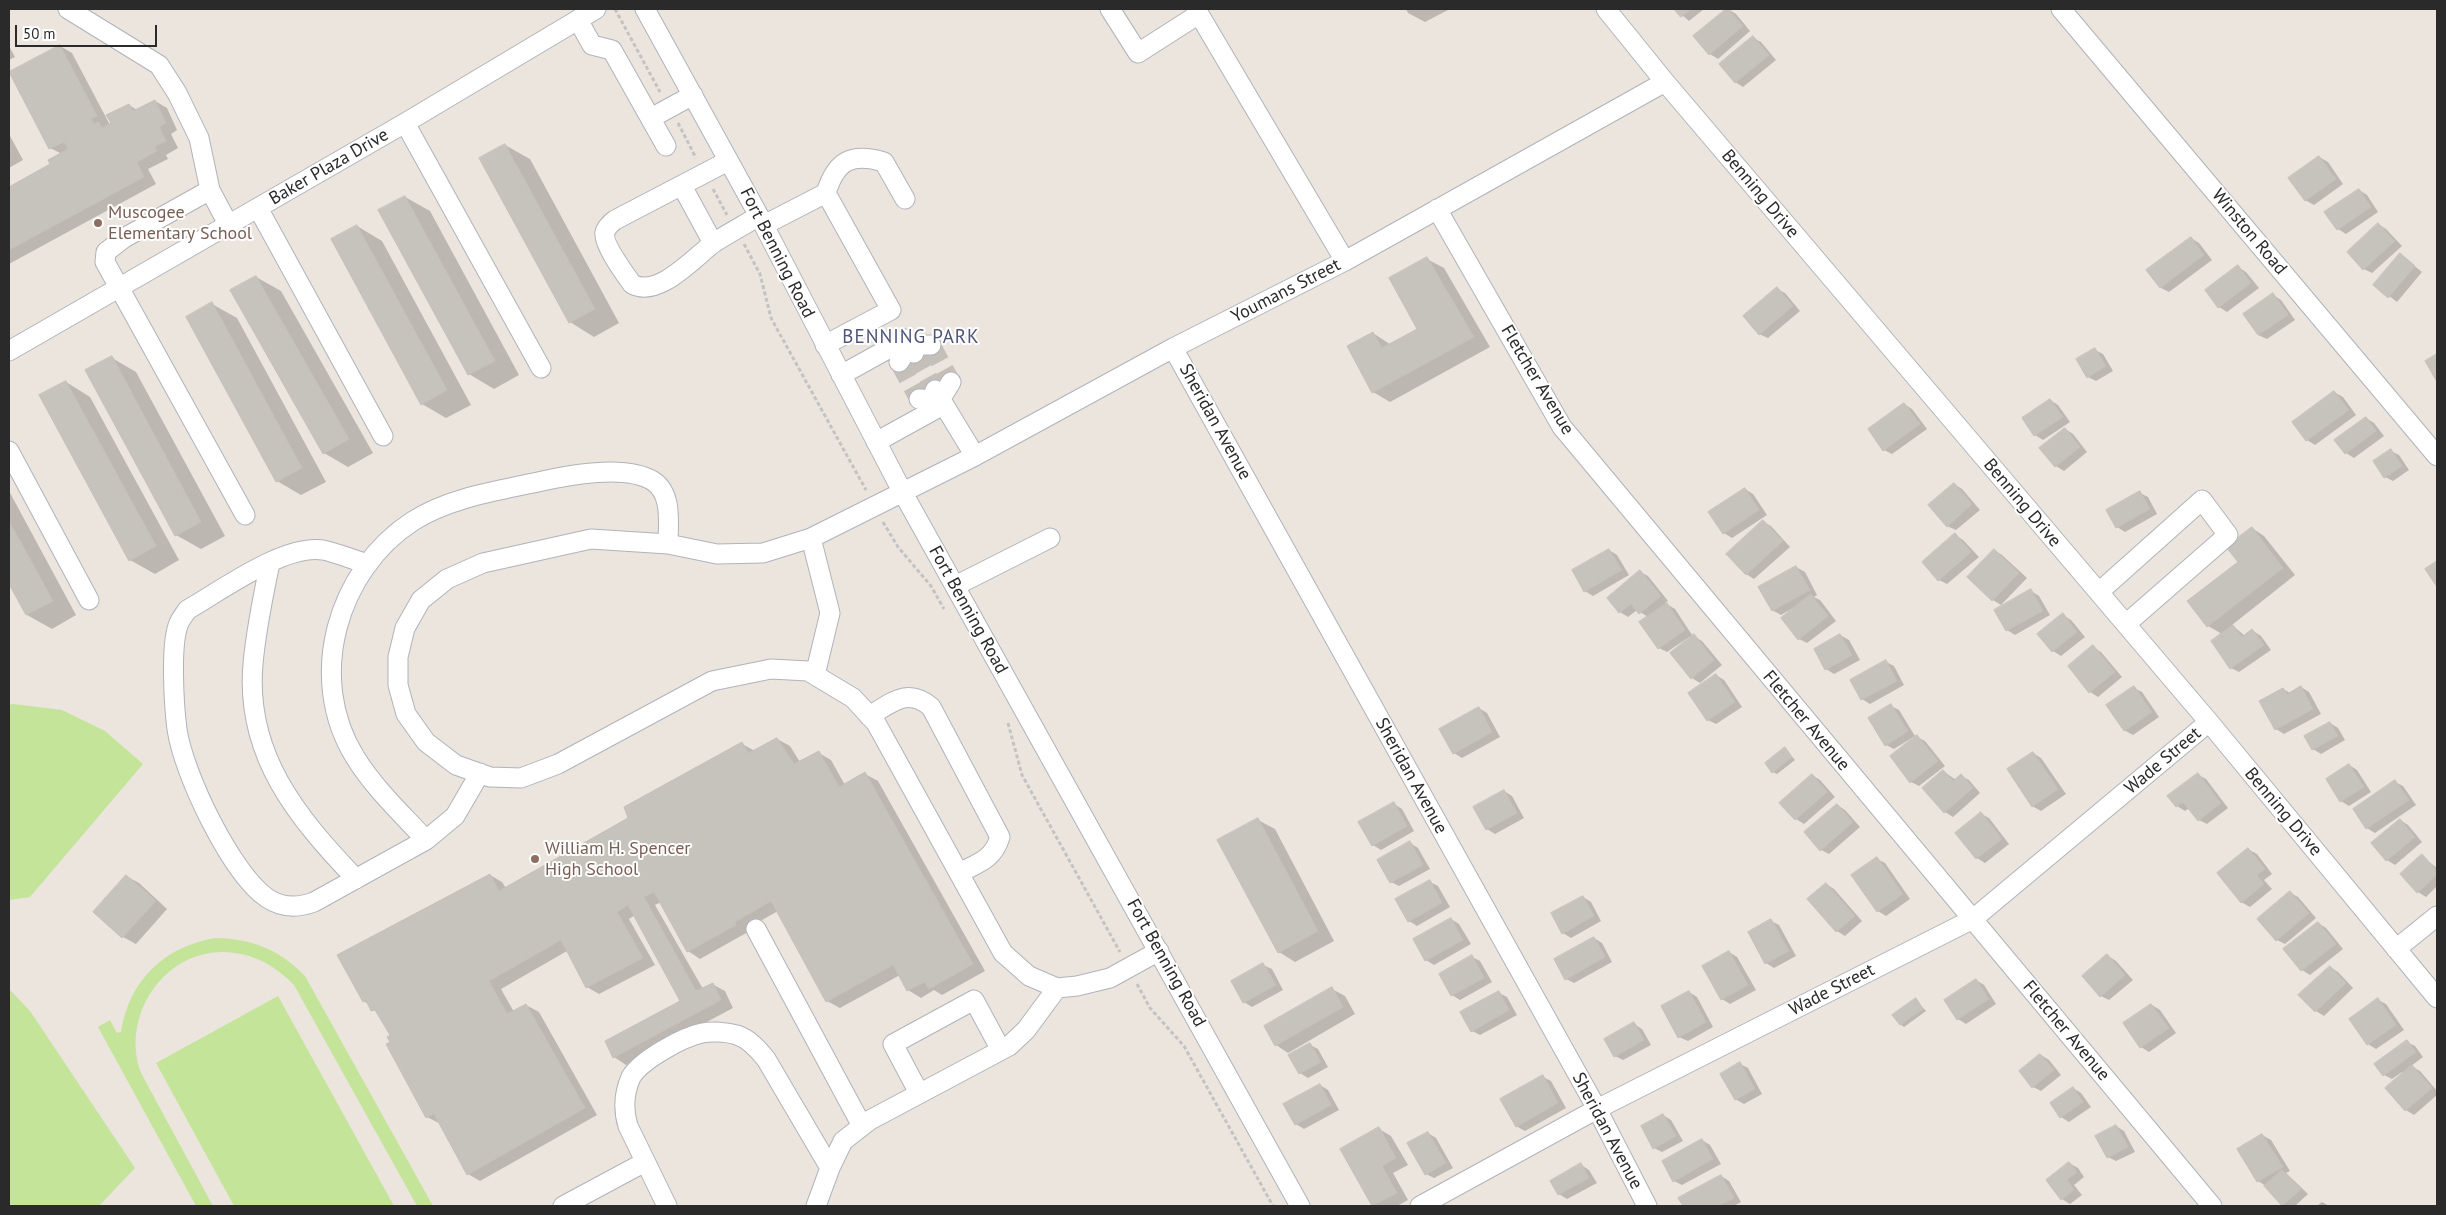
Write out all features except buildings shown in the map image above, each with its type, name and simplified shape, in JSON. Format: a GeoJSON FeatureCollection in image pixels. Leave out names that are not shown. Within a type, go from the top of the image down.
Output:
{"type":"FeatureCollection","features":[{"type":"Feature","properties":{"kind":"street"},"geometry":{"type":"LineString","coordinates":[[68,9],[159,65],[177,93],[199,138],[210,190],[228,224]]}},
{"type":"Feature","properties":{"kind":"street","name":"Baker Plaza Drive"},"geometry":{"type":"LineString","coordinates":[[9,351],[405,123],[596,9]]}},
{"type":"Feature","properties":{"kind":"street","name":"Fort Benning Road"},"geometry":{"type":"LineString","coordinates":[[646,9],[761,221],[903,492],[1300,1206]]}},
{"type":"Feature","properties":{"kind":"street"},"geometry":{"type":"LineString","coordinates":[[1110,9],[1138,53],[1197,11],[1345,261]]}},
{"type":"Feature","properties":{"kind":"street","name":"Benning Drive"},"geometry":{"type":"LineString","coordinates":[[1606,9],[1665,82],[2209,722],[2437,998]]}},
{"type":"Feature","properties":{"kind":"street","name":"Winston Road"},"geometry":{"type":"LineString","coordinates":[[2062,9],[2437,456]]}},
{"type":"Feature","properties":{"kind":"street"},"geometry":{"type":"LineString","coordinates":[[578,20],[592,45],[612,50],[666,146]]}},
{"type":"Feature","properties":{"kind":"street","name":"Youmans Street"},"geometry":{"type":"LineString","coordinates":[[1057,988],[1029,976],[1003,953],[876,724],[853,698],[808,671],[771,669],[712,681],[558,764],[521,778],[490,777],[456,765],[426,742],[406,714],[398,685],[398,657],[405,628],[421,600],[447,579],[483,563],[591,539],[668,544],[717,554],[763,553],[811,538],[975,456],[1173,348],[1345,261],[1665,82]]}},
{"type":"Feature","properties":{"kind":"street"},"geometry":{"type":"LineString","coordinates":[[651,118],[693,95]]}},
{"type":"Feature","properties":{"kind":"street"},"geometry":{"type":"LineString","coordinates":[[405,123],[541,368]]}},
{"type":"Feature","properties":{"kind":"street"},"geometry":{"type":"LineString","coordinates":[[825,345],[892,310],[826,193],[832,174],[842,163],[852,158],[884,162],[905,199]]}},
{"type":"Feature","properties":{"kind":"street"},"geometry":{"type":"LineString","coordinates":[[728,161],[609,224],[605,232],[606,241],[632,284],[642,288],[651,287],[679,272],[713,243],[736,230],[826,193]]}},
{"type":"Feature","properties":{"kind":"street"},"geometry":{"type":"LineString","coordinates":[[682,186],[713,243]]}},
{"type":"Feature","properties":{"kind":"street"},"geometry":{"type":"LineString","coordinates":[[210,190],[124,238],[106,252],[105,262],[245,515]]}},
{"type":"Feature","properties":{"kind":"street"},"geometry":{"type":"LineString","coordinates":[[258,208],[383,436]]}},
{"type":"Feature","properties":{"kind":"street","name":"Fletcher Avenue"},"geometry":{"type":"LineString","coordinates":[[1437,209],[1562,427],[2212,1206]]}},
{"type":"Feature","properties":{"kind":"street"},"geometry":{"type":"LineString","coordinates":[[841,375],[906,338],[913,351]]}},
{"type":"Feature","properties":{"kind":"street","name":"Sheridan Avenue"},"geometry":{"type":"LineString","coordinates":[[1173,348],[1596,1109],[1647,1206]]}},
{"type":"Feature","properties":{"kind":"street"},"geometry":{"type":"LineString","coordinates":[[876,442],[938,395],[975,456]]}},
{"type":"Feature","properties":{"kind":"street"},"geometry":{"type":"LineString","coordinates":[[9,450],[90,600]]}},
{"type":"Feature","properties":{"kind":"street"},"geometry":{"type":"LineString","coordinates":[[426,840],[389,800],[355,757],[338,722],[330,675],[333,638],[349,592],[376,551],[412,521],[448,503],[570,475],[612,473],[639,475],[654,482],[664,494],[668,505],[668,544]]}},
{"type":"Feature","properties":{"kind":"street"},"geometry":{"type":"LineString","coordinates":[[2099,592],[2202,500],[2228,535],[2126,624]]}},
{"type":"Feature","properties":{"kind":"street"},"geometry":{"type":"LineString","coordinates":[[811,538],[830,612],[815,675]]}},
{"type":"Feature","properties":{"kind":"street"},"geometry":{"type":"LineString","coordinates":[[955,586],[1050,538]]}},
{"type":"Feature","properties":{"kind":"street"},"geometry":{"type":"LineString","coordinates":[[368,564],[316,550],[302,550],[284,555],[187,610],[179,623],[175,642],[175,690],[178,730],[186,764],[210,816],[235,861],[255,888],[269,899],[284,905],[299,907],[314,902],[426,840],[455,816],[480,773]]}},
{"type":"Feature","properties":{"kind":"street"},"geometry":{"type":"LineString","coordinates":[[270,563],[253,665],[253,701],[260,739],[277,781],[301,816],[356,879]]}},
{"type":"Feature","properties":{"kind":"street"},"geometry":{"type":"LineString","coordinates":[[869,716],[893,702],[907,697],[919,698],[930,707],[1000,837],[997,849],[992,855],[959,873]]}},
{"type":"Feature","properties":{"kind":"street","name":"Wade Street"},"geometry":{"type":"LineString","coordinates":[[1420,1206],[1596,1109],[1973,919],[2209,722]]}},
{"type":"Feature","properties":{"kind":"street"},"geometry":{"type":"LineString","coordinates":[[2396,949],[2437,916]]}},
{"type":"Feature","properties":{"kind":"street"},"geometry":{"type":"LineString","coordinates":[[756,929],[862,1126]]}},
{"type":"Feature","properties":{"kind":"street"},"geometry":{"type":"LineString","coordinates":[[816,1206],[830,1168],[843,1141],[870,1120],[1009,1046],[1026,1030],[1057,988],[1077,986],[1110,978],[1159,951]]}},
{"type":"Feature","properties":{"kind":"street"},"geometry":{"type":"LineString","coordinates":[[920,1093],[893,1044],[974,1000],[1001,1050]]}},
{"type":"Feature","properties":{"kind":"street"},"geometry":{"type":"LineString","coordinates":[[668,1206],[635,1144],[624,1114],[626,1094],[632,1076],[647,1060],[688,1038],[703,1033],[721,1032],[737,1035],[754,1045],[766,1059],[830,1168]]}},
{"type":"Feature","properties":{"kind":"street"},"geometry":{"type":"LineString","coordinates":[[563,1206],[645,1162]]}},
{"type":"Feature","properties":{"kind":"path"},"geometry":{"type":"LineString","coordinates":[[615,9],[760,274],[771,318],[874,507],[898,547],[922,574],[945,611]]}},
{"type":"Feature","properties":{"kind":"path"},"geometry":{"type":"LineString","coordinates":[[1007,720],[1022,775],[1150,1008],[1184,1046],[1272,1206]]}},
{"type":"Feature","properties":{"kind":"green space"},"geometry":{"type":"Polygon","coordinates":[[[9,705],[62,710],[105,731],[143,764],[30,897],[9,900],[9,705]]]}},
{"type":"Feature","properties":{"kind":"green space"},"geometry":{"type":"Polygon","coordinates":[[[216,938],[242,941],[265,948],[286,959],[305,976],[433,1206],[417,1206],[294,985],[281,973],[260,960],[235,953],[211,953],[189,959],[170,971],[155,987],[144,1006],[137,1028],[136,1050],[141,1073],[213,1206],[196,1206],[98,1027],[110,1020],[117,1033],[121,1032],[125,1013],[132,996],[152,968],[181,949],[198,942],[216,938]]]}},
{"type":"Feature","properties":{"kind":"green space"},"geometry":{"type":"Polygon","coordinates":[[[9,989],[30,1011],[135,1168],[99,1206],[9,1206],[9,989]]]}},
{"type":"Feature","properties":{"kind":"green space"},"geometry":{"type":"Polygon","coordinates":[[[278,996],[394,1206],[234,1206],[156,1063],[278,996]]]}},
{"type":"Feature","properties":{"kind":"tunnel"},"geometry":{"type":"LineString","coordinates":[[931,345],[951,382]]}},
{"type":"Feature","properties":{"kind":"tunnel"},"geometry":{"type":"LineString","coordinates":[[914,353],[935,390]]}},
{"type":"Feature","properties":{"kind":"tunnel"},"geometry":{"type":"LineString","coordinates":[[899,362],[919,399]]}},
{"type":"Feature","properties":{"kind":"place","name":"Muscogee Elementary School"},"geometry":{"type":"Point","coordinates":[98,223]}},
{"type":"Feature","properties":{"kind":"place","name":"William H. Spencer High School"},"geometry":{"type":"Point","coordinates":[535,859]}},
{"type":"Feature","properties":{"kind":"district","name":"BENNING PARK"},"geometry":{"type":"Point","coordinates":[911,338]}}]}
